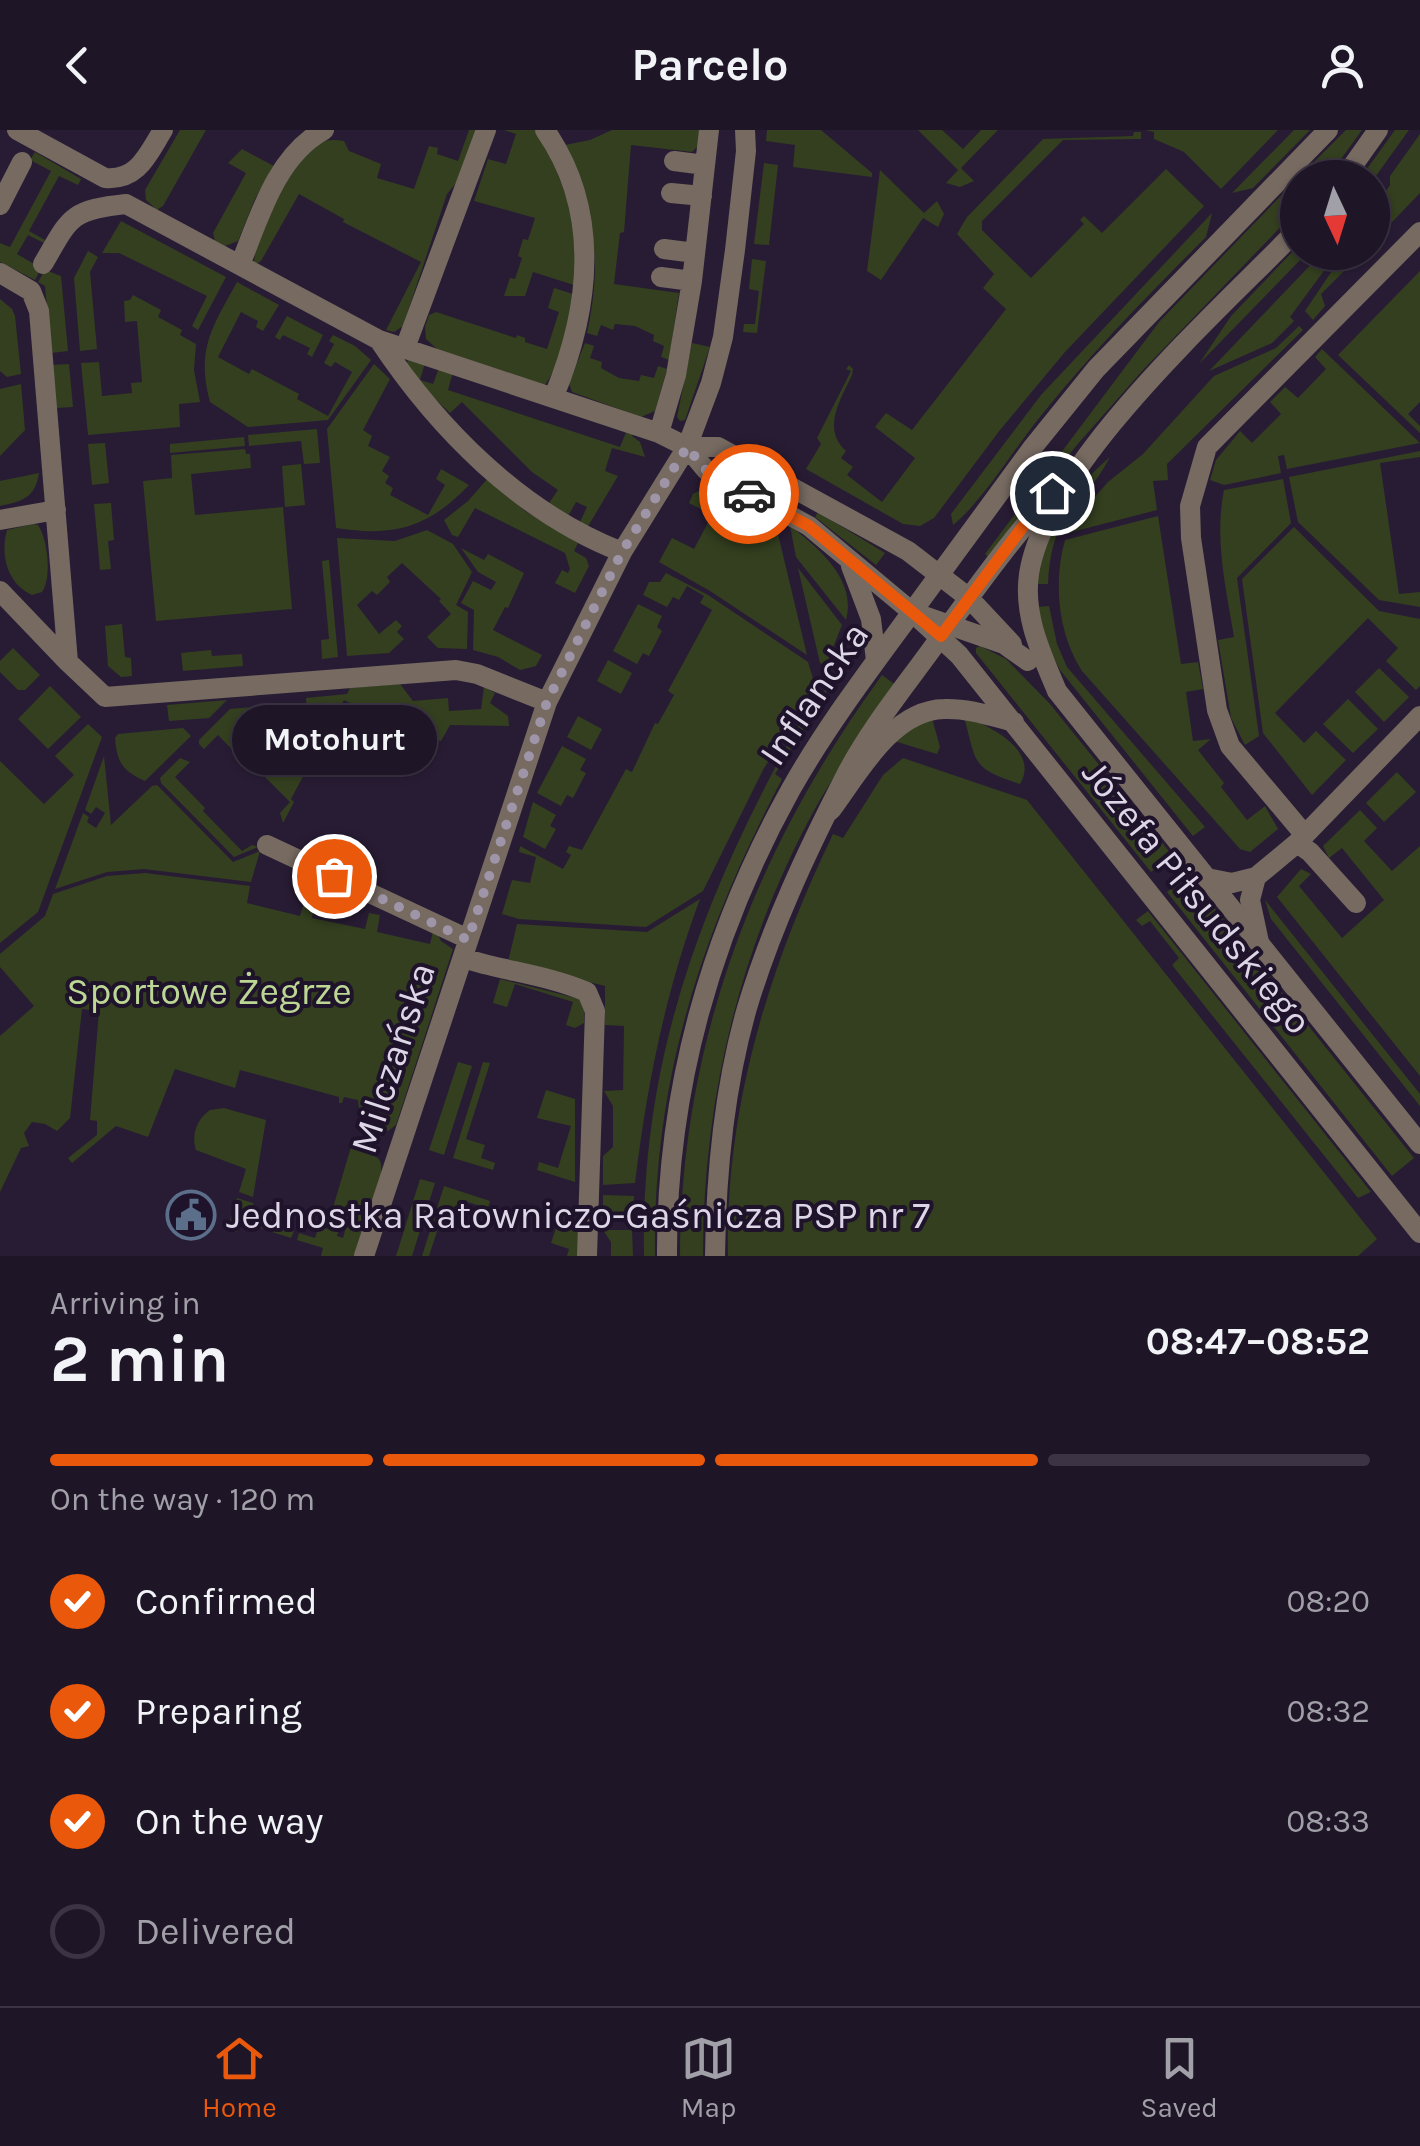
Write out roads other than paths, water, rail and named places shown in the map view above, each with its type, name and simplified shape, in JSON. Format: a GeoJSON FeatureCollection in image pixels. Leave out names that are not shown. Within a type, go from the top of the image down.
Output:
{"type":"FeatureCollection","features":[{"type":"Feature","properties":{"kind":"street"},"geometry":{"type":"LineString","coordinates":[[17,130],[113,179],[130,175],[162,130]]}},
{"type":"Feature","properties":{"kind":"street"},"geometry":{"type":"LineString","coordinates":[[240,266],[271,191],[306,142],[324,130]]}},
{"type":"Feature","properties":{"kind":"street"},"geometry":{"type":"LineString","coordinates":[[406,348],[486,130]]}},
{"type":"Feature","properties":{"kind":"street"},"geometry":{"type":"LineString","coordinates":[[545,130],[555,145],[582,215],[587,250],[575,336],[554,396]]}},
{"type":"Feature","properties":{"kind":"street"},"geometry":{"type":"LineString","coordinates":[[659,433],[676,375],[692,281],[709,130]]}},
{"type":"Feature","properties":{"kind":"street","name":"Milczańska"},"geometry":{"type":"LineString","coordinates":[[364,1256],[547,702],[622,552],[687,447],[712,383],[723,337],[746,151],[745,130]]}},
{"type":"Feature","properties":{"kind":"street","name":"Inflancka"},"geometry":{"type":"LineString","coordinates":[[667,1256],[670,1171],[697,1013],[743,888],[792,788],[876,660],[1032,447],[1096,370],[1328,130]]}},
{"type":"Feature","properties":{"kind":"street"},"geometry":{"type":"LineString","coordinates":[[1357,160],[1378,130]]}},
{"type":"Feature","properties":{"kind":"street"},"geometry":{"type":"LineString","coordinates":[[674,161],[705,165]]}},
{"type":"Feature","properties":{"kind":"street"},"geometry":{"type":"LineString","coordinates":[[0,205],[22,162]]}},
{"type":"Feature","properties":{"kind":"street"},"geometry":{"type":"LineString","coordinates":[[671,193],[702,196]]}},
{"type":"Feature","properties":{"kind":"street","name":"Józefa Piłsudskiego"},"geometry":{"type":"LineString","coordinates":[[43,264],[70,219],[93,208],[126,204],[378,340],[554,396],[659,433],[687,447],[706,470],[809,526],[912,612],[946,630],[1004,644],[1028,661]]}},
{"type":"Feature","properties":{"kind":"street"},"geometry":{"type":"LineString","coordinates":[[1356,904],[1310,852],[1230,746],[1218,710],[1191,538],[1190,506],[1207,447],[1420,232]]}},
{"type":"Feature","properties":{"kind":"street","name":"Inflancka"},"geometry":{"type":"LineString","coordinates":[[714,1256],[726,1110],[747,1010],[780,917],[844,777],[873,730],[1030,517],[1147,385],[1280,248]]}},
{"type":"Feature","properties":{"kind":"street"},"geometry":{"type":"LineString","coordinates":[[664,249],[695,253]]}},
{"type":"Feature","properties":{"kind":"street"},"geometry":{"type":"LineString","coordinates":[[0,273],[31,292],[39,312],[68,662]]}},
{"type":"Feature","properties":{"kind":"street"},"geometry":{"type":"LineString","coordinates":[[661,277],[692,281]]}},
{"type":"Feature","properties":{"kind":"street"},"geometry":{"type":"LineString","coordinates":[[378,340],[442,420],[510,488],[587,539],[622,552]]}},
{"type":"Feature","properties":{"kind":"street","name":"Józefa Piłsudskiego"},"geometry":{"type":"LineString","coordinates":[[687,447],[718,446],[822,502],[940,573],[969,598],[1056,690],[1420,1144]]}},
{"type":"Feature","properties":{"kind":"street"},"geometry":{"type":"LineString","coordinates":[[1056,690],[1034,634],[1029,576],[1038,540],[1075,470]]}},
{"type":"Feature","properties":{"kind":"street"},"geometry":{"type":"LineString","coordinates":[[0,520],[56,510]]}},
{"type":"Feature","properties":{"kind":"street"},"geometry":{"type":"LineString","coordinates":[[849,559],[870,619],[876,660]]}},
{"type":"Feature","properties":{"kind":"street"},"geometry":{"type":"LineString","coordinates":[[0,591],[105,697],[456,670],[477,674],[547,702]]}},
{"type":"Feature","properties":{"kind":"street","name":"Józefa Piłsudskiego"},"geometry":{"type":"LineString","coordinates":[[946,630],[1014,722],[1420,1232]]}},
{"type":"Feature","properties":{"kind":"street"},"geometry":{"type":"LineString","coordinates":[[830,810],[878,748],[920,714],[942,708],[1014,722]]}},
{"type":"Feature","properties":{"kind":"street"},"geometry":{"type":"LineString","coordinates":[[1207,878],[1232,883],[1256,876],[1301,838],[1420,716]]}},
{"type":"Feature","properties":{"kind":"street"},"geometry":{"type":"LineString","coordinates":[[267,845],[498,970],[568,984],[587,992],[595,1011],[588,1256]]}},
{"type":"Feature","properties":{"kind":"street"},"geometry":{"type":"LineString","coordinates":[[1256,876],[1250,900],[1259,943]]}},
{"type":"Feature","properties":{"kind":"place","name":"Motohurt"},"geometry":{"type":"Point","coordinates":[334,876]}},
{"type":"Feature","properties":{"kind":"place","name":"Jednostka Ratowniczo-Gaśnicza PSP nr 7"},"geometry":{"type":"Point","coordinates":[191,1215]}},
{"type":"Feature","properties":{"kind":"park label","name":"Sportowe Żegrze"},"geometry":{"type":"Point","coordinates":[209,991]}}]}
